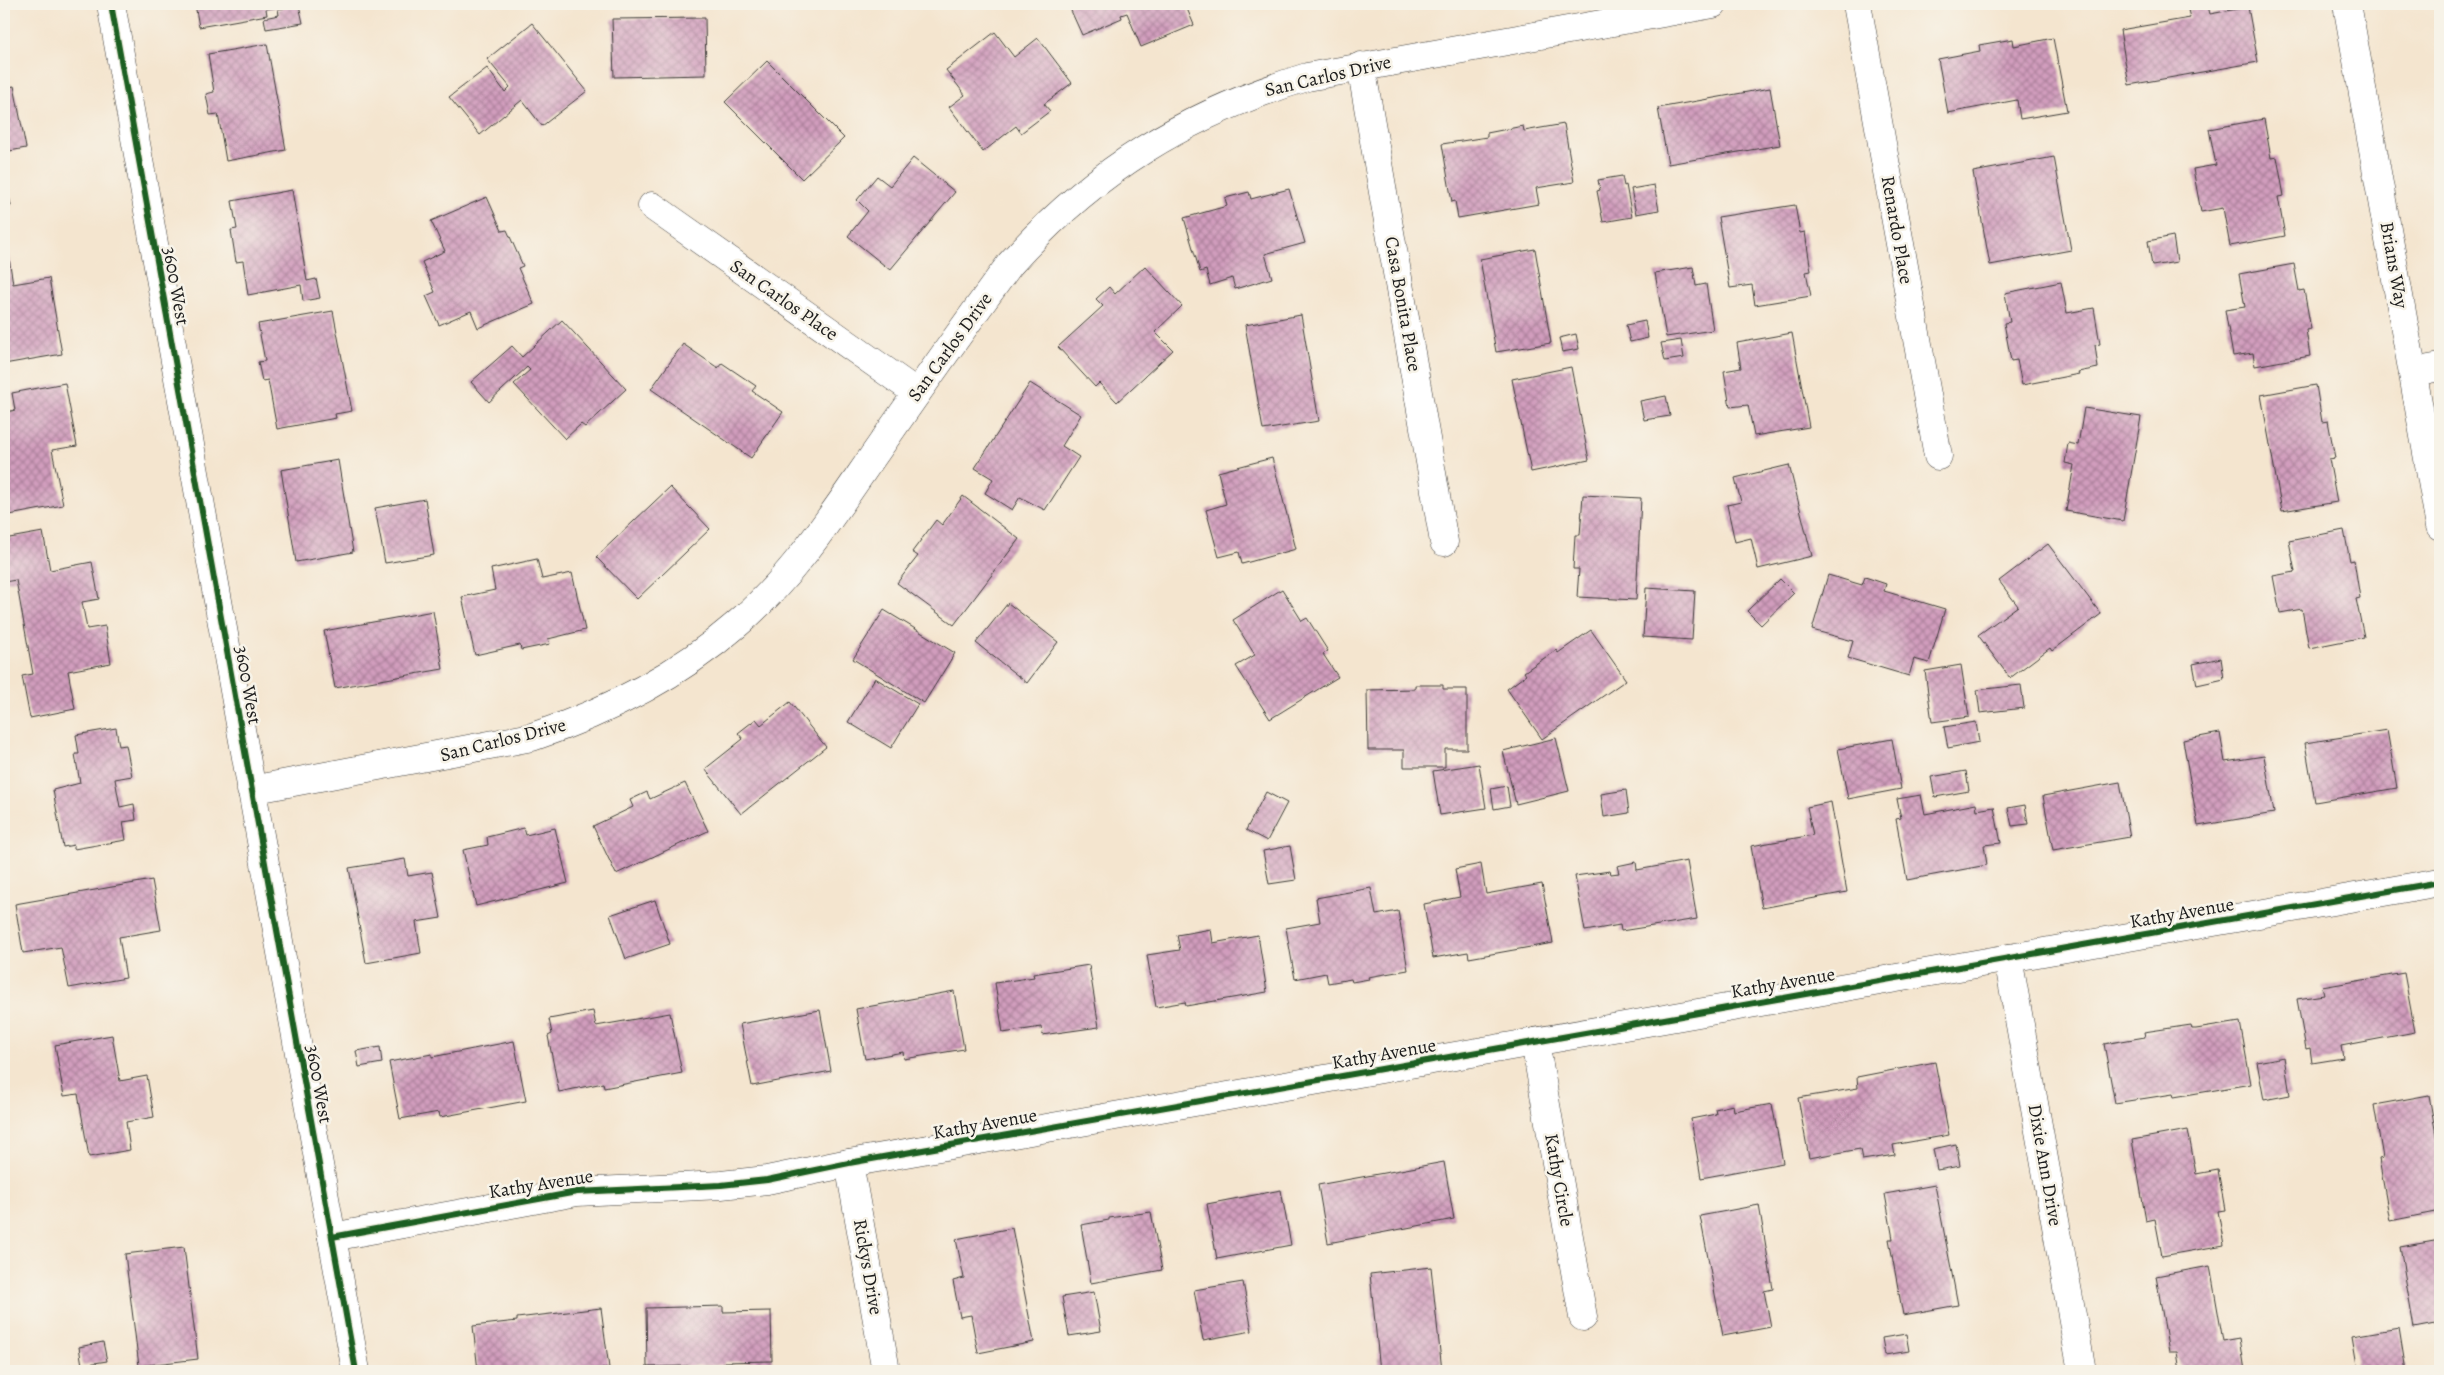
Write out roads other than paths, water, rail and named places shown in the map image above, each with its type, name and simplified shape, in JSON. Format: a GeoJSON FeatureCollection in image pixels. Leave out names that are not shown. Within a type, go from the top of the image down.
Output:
{"type":"FeatureCollection","features":[{"type":"Feature","properties":{"kind":"street","name":"3600 West"},"geometry":{"type":"LineString","coordinates":[[110,4],[356,1371]]}},
{"type":"Feature","properties":{"kind":"street","name":"San Carlos Drive"},"geometry":{"type":"LineString","coordinates":[[251,790],[532,737],[574,723],[619,703],[662,679],[702,653],[737,624],[803,557],[1010,264],[1038,233],[1065,207],[1115,167],[1210,112],[1250,95],[1307,77],[1713,4]]}},
{"type":"Feature","properties":{"kind":"street","name":"Renardo Place"},"geometry":{"type":"LineString","coordinates":[[1857,4],[1938,456]]}},
{"type":"Feature","properties":{"kind":"street","name":"Brians Way"},"geometry":{"type":"LineString","coordinates":[[2347,4],[2440,526]]}},
{"type":"Feature","properties":{"kind":"street","name":"Casa Bonita Place"},"geometry":{"type":"LineString","coordinates":[[1361,66],[1444,542]]}},
{"type":"Feature","properties":{"kind":"street","name":"San Carlos Place"},"geometry":{"type":"LineString","coordinates":[[652,206],[917,394]]}},
{"type":"Feature","properties":{"kind":"street"},"geometry":{"type":"LineString","coordinates":[[2413,372],[2440,367]]}},
{"type":"Feature","properties":{"kind":"street","name":"Kathy Avenue"},"geometry":{"type":"LineString","coordinates":[[332,1237],[577,1192],[721,1185],[767,1180],[850,1163],[2440,882]]}},
{"type":"Feature","properties":{"kind":"street","name":"Dixie Ann Drive"},"geometry":{"type":"LineString","coordinates":[[2008,958],[2082,1371]]}},
{"type":"Feature","properties":{"kind":"street","name":"Kathy Circle"},"geometry":{"type":"LineString","coordinates":[[1535,1042],[1583,1317]]}},
{"type":"Feature","properties":{"kind":"street","name":"Rickys Drive"},"geometry":{"type":"LineString","coordinates":[[850,1163],[886,1371]]}}]}
